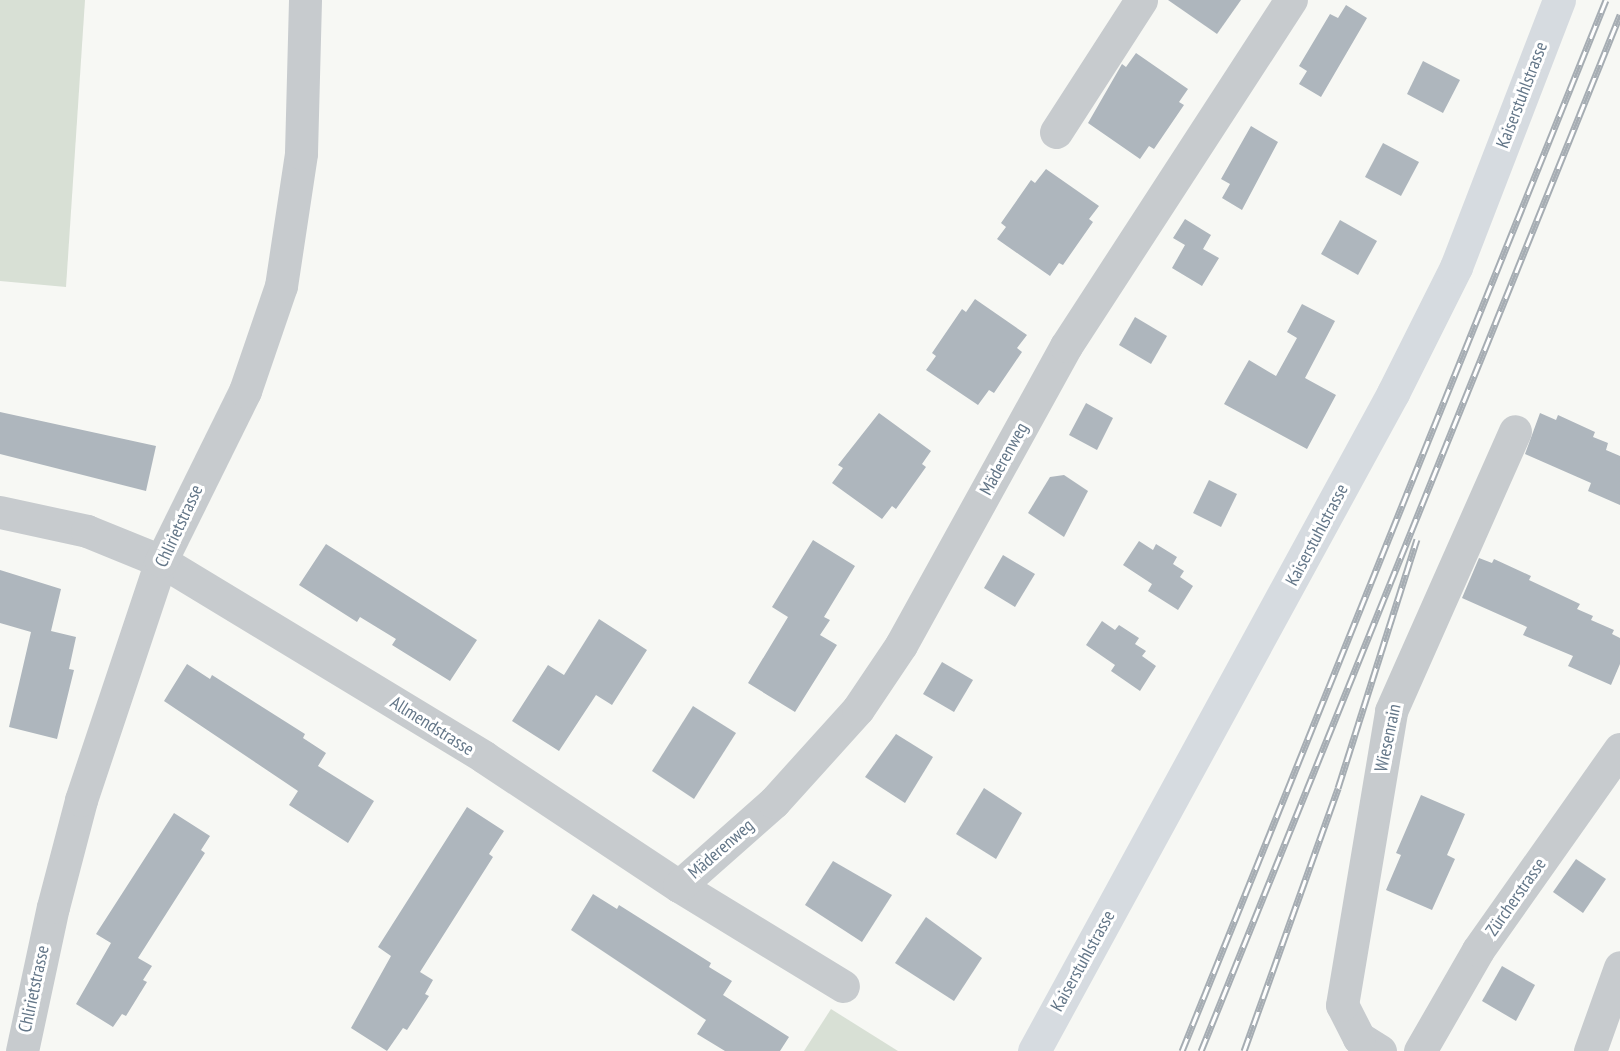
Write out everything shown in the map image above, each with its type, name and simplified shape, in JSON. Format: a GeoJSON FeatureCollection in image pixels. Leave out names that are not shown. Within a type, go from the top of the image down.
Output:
{"type":"FeatureCollection","features":[{"type":"Feature","properties":{"kind":"main road","name":"Kaiserstuhlstrasse"},"geometry":{"type":"LineString","coordinates":[[1034,1051],[1398,382],[1456,267],[1559,0]]}},
{"type":"Feature","properties":{"kind":"street","name":"Chlirietstrasse"},"geometry":{"type":"LineString","coordinates":[[22,1051],[52,907],[81,800],[161,561],[245,391],[281,286],[301,153],[305,0]]}},
{"type":"Feature","properties":{"kind":"street"},"geometry":{"type":"LineString","coordinates":[[1056,132],[1141,0]]}},
{"type":"Feature","properties":{"kind":"street","name":"Mäderenweg"},"geometry":{"type":"LineString","coordinates":[[679,886],[774,802],[858,709],[901,645],[1066,346],[1291,0]]}},
{"type":"Feature","properties":{"kind":"street","name":"Wiesenrain"},"geometry":{"type":"LineString","coordinates":[[1380,1051],[1359,1038],[1342,1005],[1390,711],[1515,430]]}},
{"type":"Feature","properties":{"kind":"street","name":"Allmendstrasse"},"geometry":{"type":"LineString","coordinates":[[0,512],[87,531],[161,561],[484,758],[679,886],[843,986]]}},
{"type":"Feature","properties":{"kind":"street","name":"Zürcherstrasse"},"geometry":{"type":"LineString","coordinates":[[1420,1051],[1478,950],[1620,749]]}},
{"type":"Feature","properties":{"kind":"street"},"geometry":{"type":"LineString","coordinates":[[1590,1051],[1620,967]]}},
{"type":"Feature","properties":{"kind":"shaded area"},"geometry":{"type":"Polygon","coordinates":[[[0,0],[85,0],[66,287],[0,281],[0,0]]]}},
{"type":"Feature","properties":{"kind":"shaded area"},"geometry":{"type":"Polygon","coordinates":[[[831,1009],[898,1051],[804,1051],[831,1009]]]}},
{"type":"Feature","properties":{"kind":"building"},"geometry":{"type":"Polygon","coordinates":[[[1168,0],[1241,0],[1217,34],[1168,0]]]}},
{"type":"Feature","properties":{"kind":"building"},"geometry":{"type":"Polygon","coordinates":[[[1346,5],[1367,18],[1321,97],[1299,84],[1307,71],[1299,66],[1330,14],[1338,18],[1346,5]]]}},
{"type":"Feature","properties":{"kind":"building"},"geometry":{"type":"Polygon","coordinates":[[[1136,53],[1188,89],[1179,102],[1184,105],[1154,149],[1149,146],[1140,159],[1088,123],[1122,64],[1126,67],[1136,53]]]}},
{"type":"Feature","properties":{"kind":"building"},"geometry":{"type":"Polygon","coordinates":[[[1423,61],[1460,80],[1443,113],[1407,94],[1423,61]]]}},
{"type":"Feature","properties":{"kind":"building"},"geometry":{"type":"Polygon","coordinates":[[[1251,126],[1278,142],[1242,210],[1222,198],[1230,184],[1221,179],[1251,126]]]}},
{"type":"Feature","properties":{"kind":"building"},"geometry":{"type":"Polygon","coordinates":[[[1383,143],[1419,162],[1401,196],[1365,177],[1383,143]]]}},
{"type":"Feature","properties":{"kind":"building"},"geometry":{"type":"Polygon","coordinates":[[[1046,169],[1099,206],[1089,219],[1093,222],[1063,265],[1059,263],[1050,276],[997,239],[1006,227],[1001,223],[1031,180],[1035,183],[1046,169]]]}},
{"type":"Feature","properties":{"kind":"building"},"geometry":{"type":"Polygon","coordinates":[[[1185,219],[1211,235],[1203,249],[1219,258],[1202,286],[1172,268],[1185,245],[1173,238],[1185,219]]]}},
{"type":"Feature","properties":{"kind":"building"},"geometry":{"type":"Polygon","coordinates":[[[1340,220],[1377,241],[1358,275],[1321,254],[1340,220]]]}},
{"type":"Feature","properties":{"kind":"building"},"geometry":{"type":"Polygon","coordinates":[[[975,299],[1027,335],[1017,348],[1022,352],[994,393],[989,390],[978,405],[926,370],[936,356],[932,353],[962,309],[966,312],[975,299]]]}},
{"type":"Feature","properties":{"kind":"building"},"geometry":{"type":"Polygon","coordinates":[[[1302,304],[1335,321],[1305,378],[1336,395],[1307,449],[1224,404],[1249,360],[1276,376],[1297,338],[1287,332],[1302,304]]]}},
{"type":"Feature","properties":{"kind":"building"},"geometry":{"type":"Polygon","coordinates":[[[1135,317],[1167,336],[1151,364],[1119,345],[1135,317]]]}},
{"type":"Feature","properties":{"kind":"building"},"geometry":{"type":"Polygon","coordinates":[[[1086,403],[1113,418],[1097,450],[1069,435],[1086,403]]]}},
{"type":"Feature","properties":{"kind":"building"},"geometry":{"type":"Polygon","coordinates":[[[0,412],[156,446],[146,491],[0,454],[0,412]]]}},
{"type":"Feature","properties":{"kind":"building"},"geometry":{"type":"Polygon","coordinates":[[[879,413],[931,451],[922,464],[926,467],[896,509],[892,506],[882,519],[832,483],[843,468],[838,465],[879,413]]]}},
{"type":"Feature","properties":{"kind":"building"},"geometry":{"type":"Polygon","coordinates":[[[1540,413],[1556,420],[1558,415],[1595,432],[1593,437],[1608,443],[1606,450],[1620,456],[1620,505],[1588,491],[1591,483],[1525,454],[1540,413]]]}},
{"type":"Feature","properties":{"kind":"building"},"geometry":{"type":"Polygon","coordinates":[[[1064,475],[1088,491],[1064,537],[1028,513],[1050,477],[1064,475]]]}},
{"type":"Feature","properties":{"kind":"building"},"geometry":{"type":"Polygon","coordinates":[[[1209,480],[1237,494],[1221,527],[1193,513],[1209,480]]]}},
{"type":"Feature","properties":{"kind":"building"},"geometry":{"type":"Polygon","coordinates":[[[813,540],[855,566],[824,617],[830,620],[820,635],[837,645],[795,712],[748,683],[788,617],[772,607],[813,540]]]}},
{"type":"Feature","properties":{"kind":"building"},"geometry":{"type":"Polygon","coordinates":[[[1139,541],[1153,550],[1156,544],[1177,557],[1173,564],[1184,571],[1180,577],[1193,586],[1178,610],[1148,591],[1152,584],[1123,565],[1139,541]]]}},
{"type":"Feature","properties":{"kind":"building"},"geometry":{"type":"Polygon","coordinates":[[[326,544],[477,640],[450,681],[392,645],[396,639],[360,617],[357,622],[299,585],[326,544]]]}},
{"type":"Feature","properties":{"kind":"building"},"geometry":{"type":"Polygon","coordinates":[[[1003,555],[1035,574],[1015,607],[984,588],[1003,555]]]}},
{"type":"Feature","properties":{"kind":"building"},"geometry":{"type":"Polygon","coordinates":[[[1479,558],[1492,563],[1494,559],[1531,576],[1529,580],[1580,604],[1577,609],[1593,616],[1591,620],[1614,630],[1612,634],[1620,638],[1620,664],[1611,685],[1568,666],[1573,656],[1523,635],[1527,627],[1462,598],[1479,558]]]}},
{"type":"Feature","properties":{"kind":"building"},"geometry":{"type":"Polygon","coordinates":[[[0,570],[61,589],[51,631],[76,637],[69,669],[74,670],[57,739],[9,727],[31,632],[0,623],[0,570]]]}},
{"type":"Feature","properties":{"kind":"building"},"geometry":{"type":"Polygon","coordinates":[[[599,619],[647,650],[612,705],[596,695],[559,751],[512,721],[548,665],[564,675],[599,619]]]}},
{"type":"Feature","properties":{"kind":"building"},"geometry":{"type":"Polygon","coordinates":[[[1102,621],[1115,630],[1119,625],[1139,638],[1135,644],[1146,651],[1142,656],[1156,666],[1140,691],[1111,671],[1115,665],[1086,645],[1102,621]]]}},
{"type":"Feature","properties":{"kind":"building"},"geometry":{"type":"Polygon","coordinates":[[[942,662],[973,680],[954,712],[923,694],[942,662]]]}},
{"type":"Feature","properties":{"kind":"building"},"geometry":{"type":"Polygon","coordinates":[[[187,664],[210,679],[212,675],[305,734],[303,738],[326,753],[318,766],[374,801],[348,843],[289,805],[298,791],[164,701],[187,664]]]}},
{"type":"Feature","properties":{"kind":"building"},"geometry":{"type":"Polygon","coordinates":[[[693,706],[736,733],[694,799],[652,771],[693,706]]]}},
{"type":"Feature","properties":{"kind":"building"},"geometry":{"type":"Polygon","coordinates":[[[896,734],[933,757],[905,803],[865,777],[896,734]]]}},
{"type":"Feature","properties":{"kind":"building"},"geometry":{"type":"Polygon","coordinates":[[[984,788],[1022,813],[996,859],[956,834],[984,788]]]}},
{"type":"Feature","properties":{"kind":"building"},"geometry":{"type":"Polygon","coordinates":[[[1421,795],[1465,814],[1447,855],[1455,859],[1432,910],[1386,890],[1401,855],[1396,853],[1421,795]]]}},
{"type":"Feature","properties":{"kind":"building"},"geometry":{"type":"Polygon","coordinates":[[[467,807],[504,831],[489,854],[493,857],[420,972],[433,980],[425,994],[429,996],[407,1030],[403,1028],[387,1051],[351,1028],[391,956],[378,947],[467,807]]]}},
{"type":"Feature","properties":{"kind":"building"},"geometry":{"type":"Polygon","coordinates":[[[174,813],[210,836],[201,850],[205,853],[138,958],[152,966],[143,980],[147,982],[126,1016],[122,1014],[113,1027],[76,1004],[111,943],[96,934],[174,813]]]}},
{"type":"Feature","properties":{"kind":"building"},"geometry":{"type":"Polygon","coordinates":[[[1576,859],[1606,879],[1583,913],[1553,892],[1576,859]]]}},
{"type":"Feature","properties":{"kind":"building"},"geometry":{"type":"Polygon","coordinates":[[[833,861],[892,895],[862,942],[805,905],[833,861]]]}},
{"type":"Feature","properties":{"kind":"building"},"geometry":{"type":"Polygon","coordinates":[[[593,894],[617,909],[619,905],[711,963],[709,967],[732,981],[723,995],[789,1037],[780,1051],[725,1051],[697,1034],[706,1020],[571,930],[593,894]]]}},
{"type":"Feature","properties":{"kind":"building"},"geometry":{"type":"Polygon","coordinates":[[[926,917],[982,958],[954,1001],[895,963],[926,917]]]}},
{"type":"Feature","properties":{"kind":"building"},"geometry":{"type":"Polygon","coordinates":[[[1502,966],[1535,985],[1516,1021],[1482,1001],[1502,966]]]}},
{"type":"Feature","properties":{"kind":"railway"},"geometry":{"type":"LineString","coordinates":[[1182,1051],[1606,0]]}},
{"type":"Feature","properties":{"kind":"railway"},"geometry":{"type":"LineString","coordinates":[[1201,1051],[1620,15]]}},
{"type":"Feature","properties":{"kind":"railway"},"geometry":{"type":"LineString","coordinates":[[1244,1051],[1338,788],[1417,539]]}}]}
